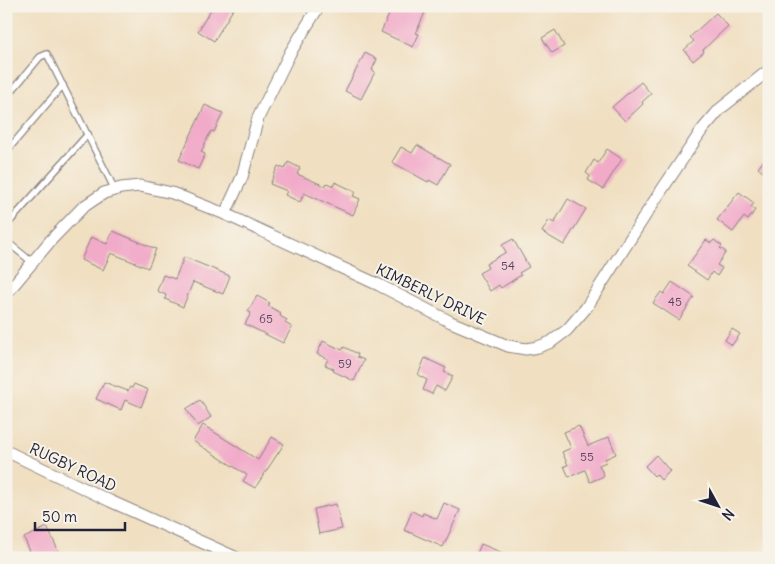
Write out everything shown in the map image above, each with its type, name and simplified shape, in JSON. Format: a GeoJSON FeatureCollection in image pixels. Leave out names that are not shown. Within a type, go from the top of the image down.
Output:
{"type":"FeatureCollection","features":[{"type":"Feature","properties":{"kind":"street"},"geometry":{"type":"LineString","coordinates":[[225,214],[242,177],[258,118],[290,53],[319,6]]}},
{"type":"Feature","properties":{"kind":"street","name":"KIMBERLY DRIVE"},"geometry":{"type":"LineString","coordinates":[[6,294],[70,218],[83,206],[104,193],[140,186],[172,193],[225,214],[379,285],[451,322],[508,346],[526,349],[538,348],[551,342],[568,330],[586,308],[702,130],[720,109],[769,70]]}},
{"type":"Feature","properties":{"kind":"street","name":"RUGBY ROAD"},"geometry":{"type":"LineString","coordinates":[[6,451],[116,504],[237,558]]}},
{"type":"Feature","properties":{"kind":"lane"},"geometry":{"type":"LineString","coordinates":[[6,98],[40,57],[47,54],[115,190]]}},
{"type":"Feature","properties":{"kind":"lane"},"geometry":{"type":"LineString","coordinates":[[6,152],[63,85]]}},
{"type":"Feature","properties":{"kind":"lane"},"geometry":{"type":"LineString","coordinates":[[6,226],[88,134]]}},
{"type":"Feature","properties":{"kind":"lane"},"geometry":{"type":"LineString","coordinates":[[6,241],[32,262]]}},
{"type":"Feature","properties":{"kind":"building"},"geometry":{"type":"Polygon","coordinates":[[[213,6],[235,6],[214,41],[198,31],[213,6]]]}},
{"type":"Feature","properties":{"kind":"building"},"geometry":{"type":"Polygon","coordinates":[[[393,6],[417,6],[426,10],[416,33],[419,34],[413,47],[381,32],[393,6]]]}},
{"type":"Feature","properties":{"kind":"building"},"geometry":{"type":"Polygon","coordinates":[[[716,13],[728,26],[693,61],[684,50],[694,41],[690,37],[716,13]]]}},
{"type":"Feature","properties":{"kind":"building"},"geometry":{"type":"Polygon","coordinates":[[[555,30],[564,46],[552,53],[542,38],[555,30]]]}},
{"type":"Feature","properties":{"kind":"building"},"geometry":{"type":"Polygon","coordinates":[[[365,53],[377,59],[372,70],[375,72],[361,99],[345,91],[365,53]]]}},
{"type":"Feature","properties":{"kind":"building"},"geometry":{"type":"Polygon","coordinates":[[[641,82],[651,94],[625,121],[612,107],[641,82]]]}},
{"type":"Feature","properties":{"kind":"building"},"geometry":{"type":"Polygon","coordinates":[[[205,105],[223,113],[214,132],[211,131],[201,152],[205,154],[198,169],[179,160],[205,105]]]}},
{"type":"Feature","properties":{"kind":"building"},"geometry":{"type":"Polygon","coordinates":[[[417,145],[450,164],[438,185],[429,180],[428,182],[392,162],[401,147],[412,153],[417,145]]]}},
{"type":"Feature","properties":{"kind":"building"},"geometry":{"type":"Polygon","coordinates":[[[607,149],[622,159],[603,189],[588,180],[590,176],[586,173],[594,160],[598,163],[607,149]]]}},
{"type":"Feature","properties":{"kind":"building"},"geometry":{"type":"Polygon","coordinates":[[[769,154],[769,177],[758,168],[769,154]]]}},
{"type":"Feature","properties":{"kind":"building"},"geometry":{"type":"Polygon","coordinates":[[[288,162],[300,168],[297,174],[325,186],[327,183],[333,186],[335,182],[356,192],[353,196],[360,199],[353,215],[304,193],[300,202],[285,195],[287,191],[270,184],[278,166],[285,169],[288,162]]]}},
{"type":"Feature","properties":{"kind":"building"},"geometry":{"type":"Polygon","coordinates":[[[739,192],[754,203],[751,207],[755,210],[748,220],[744,217],[733,232],[717,220],[739,192]]]}},
{"type":"Feature","properties":{"kind":"building"},"geometry":{"type":"Polygon","coordinates":[[[568,199],[586,209],[564,245],[542,232],[549,220],[554,223],[568,199]]]}},
{"type":"Feature","properties":{"kind":"building"},"geometry":{"type":"Polygon","coordinates":[[[113,231],[156,249],[148,268],[111,253],[103,270],[81,260],[91,237],[107,244],[113,231]]]}},
{"type":"Feature","properties":{"kind":"building"},"geometry":{"type":"Polygon","coordinates":[[[513,239],[529,267],[519,273],[521,275],[501,288],[499,285],[490,291],[479,273],[488,268],[486,264],[506,252],[502,245],[513,239]]]}},
{"type":"Feature","properties":{"kind":"building"},"geometry":{"type":"Polygon","coordinates":[[[706,240],[711,243],[714,240],[726,252],[717,265],[722,268],[717,276],[712,272],[707,280],[687,266],[706,240]]]}},
{"type":"Feature","properties":{"kind":"building"},"geometry":{"type":"Polygon","coordinates":[[[184,257],[230,276],[223,294],[193,282],[183,307],[165,299],[166,295],[157,291],[163,275],[175,279],[184,257]]]}},
{"type":"Feature","properties":{"kind":"building"},"geometry":{"type":"Polygon","coordinates":[[[672,282],[694,297],[679,320],[653,303],[661,292],[664,294],[672,282]]]}},
{"type":"Feature","properties":{"kind":"building"},"geometry":{"type":"Polygon","coordinates":[[[257,296],[270,303],[268,306],[281,313],[280,316],[287,320],[285,323],[292,327],[283,343],[245,324],[251,313],[248,311],[257,296]]]}},
{"type":"Feature","properties":{"kind":"building"},"geometry":{"type":"Polygon","coordinates":[[[732,329],[740,334],[732,345],[725,340],[732,329]]]}},
{"type":"Feature","properties":{"kind":"building"},"geometry":{"type":"Polygon","coordinates":[[[323,341],[342,350],[344,347],[358,354],[357,357],[364,360],[354,381],[325,365],[328,359],[317,354],[323,341]]]}},
{"type":"Feature","properties":{"kind":"building"},"geometry":{"type":"Polygon","coordinates":[[[425,358],[446,368],[444,372],[453,376],[445,391],[436,386],[432,394],[423,390],[427,380],[418,375],[425,358]]]}},
{"type":"Feature","properties":{"kind":"building"},"geometry":{"type":"Polygon","coordinates":[[[104,382],[128,391],[134,384],[148,390],[141,407],[125,400],[121,410],[96,399],[104,382]]]}},
{"type":"Feature","properties":{"kind":"building"},"geometry":{"type":"Polygon","coordinates":[[[200,400],[211,417],[198,426],[186,409],[200,400]]]}},
{"type":"Feature","properties":{"kind":"building"},"geometry":{"type":"Polygon","coordinates":[[[203,425],[258,460],[272,437],[284,444],[255,488],[243,481],[247,475],[193,441],[203,425]]]}},
{"type":"Feature","properties":{"kind":"building"},"geometry":{"type":"Polygon","coordinates":[[[579,426],[588,446],[609,437],[616,454],[605,459],[606,462],[599,465],[604,476],[590,482],[585,470],[569,477],[564,466],[568,465],[562,452],[571,448],[564,432],[579,426]]]}},
{"type":"Feature","properties":{"kind":"building"},"geometry":{"type":"Polygon","coordinates":[[[656,455],[670,471],[661,480],[656,474],[654,476],[645,466],[656,455]]]}},
{"type":"Feature","properties":{"kind":"building"},"geometry":{"type":"Polygon","coordinates":[[[444,503],[460,510],[443,547],[404,530],[412,511],[422,516],[423,513],[437,519],[444,503]]]}},
{"type":"Feature","properties":{"kind":"building"},"geometry":{"type":"Polygon","coordinates":[[[336,504],[342,529],[319,534],[314,509],[336,504]]]}},
{"type":"Feature","properties":{"kind":"building"},"geometry":{"type":"Polygon","coordinates":[[[47,527],[62,558],[33,558],[24,538],[47,527]]]}},
{"type":"Feature","properties":{"kind":"building"},"geometry":{"type":"Polygon","coordinates":[[[481,544],[515,558],[475,558],[481,544]]]}}]}
